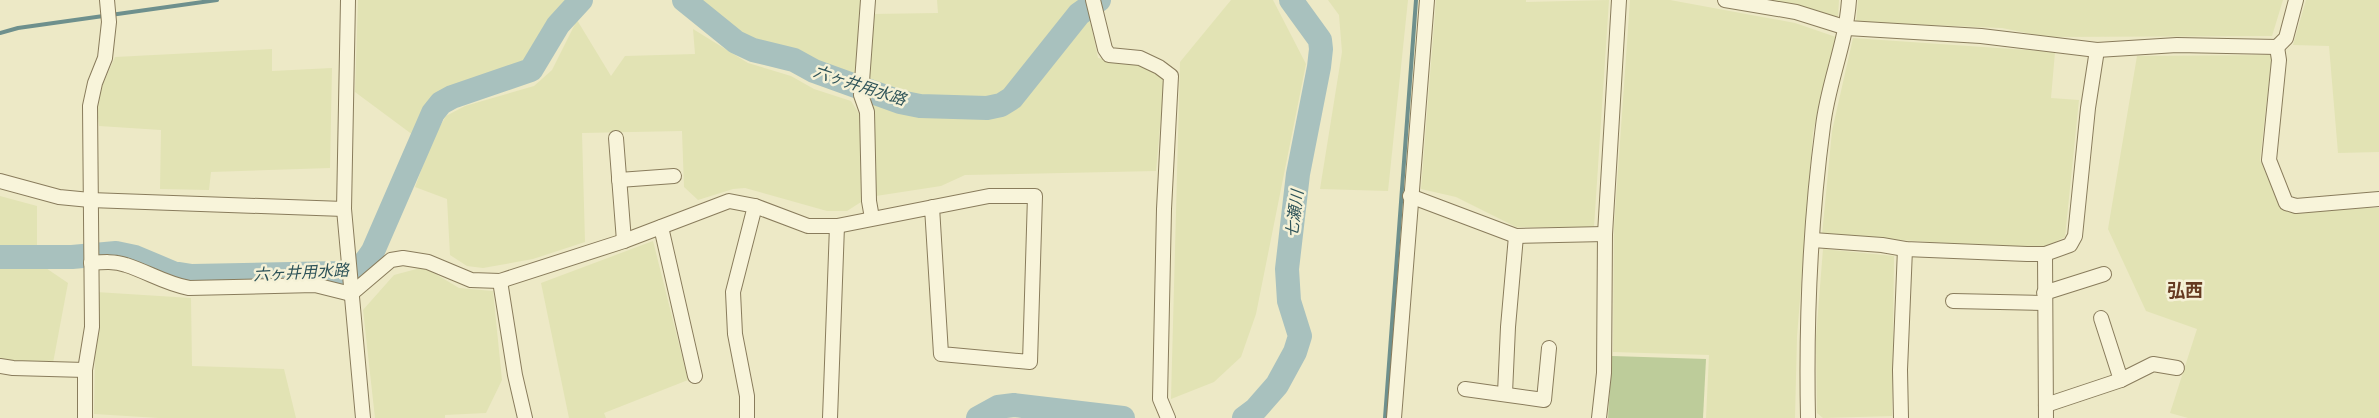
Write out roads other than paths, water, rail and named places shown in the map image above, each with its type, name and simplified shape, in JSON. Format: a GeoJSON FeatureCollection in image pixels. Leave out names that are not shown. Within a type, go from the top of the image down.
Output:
{"type":"FeatureCollection","features":[{"type":"Feature","properties":{"kind":"street"},"geometry":{"type":"LineString","coordinates":[[348,0],[343,169],[344,209],[363,418]]}},
{"type":"Feature","properties":{"kind":"street"},"geometry":{"type":"LineString","coordinates":[[868,0],[862,91],[867,112],[870,208]]}},
{"type":"Feature","properties":{"kind":"street"},"geometry":{"type":"LineString","coordinates":[[1394,418],[1410,196],[1427,0]]}},
{"type":"Feature","properties":{"kind":"street"},"geometry":{"type":"LineString","coordinates":[[1599,418],[1604,373],[1605,234],[1619,0]]}},
{"type":"Feature","properties":{"kind":"street"},"geometry":{"type":"LineString","coordinates":[[1726,0],[1796,12],[1847,28],[1981,36],[2098,50],[2177,45],[2277,47],[2286,38],[2296,0]]}},
{"type":"Feature","properties":{"kind":"street"},"geometry":{"type":"LineString","coordinates":[[1808,418],[1806,331],[1823,124],[1847,28],[1849,0]]}},
{"type":"Feature","properties":{"kind":"street"},"geometry":{"type":"LineString","coordinates":[[85,418],[85,370],[92,327],[90,106],[94,83],[105,58],[109,22],[108,4]]}},
{"type":"Feature","properties":{"kind":"street"},"geometry":{"type":"LineString","coordinates":[[1095,4],[1105,49],[1109,54],[1140,58],[1159,67],[1171,76],[1164,209],[1160,399],[1166,414]]}},
{"type":"Feature","properties":{"kind":"street"},"geometry":{"type":"LineString","coordinates":[[2277,47],[2279,60],[2269,160],[2286,203],[2296,206],[2379,199]]}},
{"type":"Feature","properties":{"kind":"street"},"geometry":{"type":"LineString","coordinates":[[1813,240],[1882,245],[1905,249],[2045,254],[2070,244],[2075,236],[2088,108],[2098,50]]}},
{"type":"Feature","properties":{"kind":"street"},"geometry":{"type":"LineString","coordinates":[[616,138],[624,242]]}},
{"type":"Feature","properties":{"kind":"street"},"geometry":{"type":"LineString","coordinates":[[620,180],[674,176]]}},
{"type":"Feature","properties":{"kind":"street"},"geometry":{"type":"LineString","coordinates":[[0,182],[58,197],[90,200],[344,209]]}},
{"type":"Feature","properties":{"kind":"street"},"geometry":{"type":"LineString","coordinates":[[91,257],[127,265],[175,286],[190,288],[315,285],[351,288],[391,260],[403,258],[428,262],[471,280],[500,281],[624,242],[729,201],[755,206],[808,226],[837,226],[870,208],[932,207],[989,196],[1035,196],[1030,362],[941,354],[932,207]]}},
{"type":"Feature","properties":{"kind":"street"},"geometry":{"type":"LineString","coordinates":[[1410,196],[1516,236],[1605,234]]}},
{"type":"Feature","properties":{"kind":"street"},"geometry":{"type":"LineString","coordinates":[[747,418],[747,396],[735,334],[733,292],[755,206]]}},
{"type":"Feature","properties":{"kind":"street"},"geometry":{"type":"LineString","coordinates":[[830,418],[837,226]]}},
{"type":"Feature","properties":{"kind":"street"},"geometry":{"type":"LineString","coordinates":[[661,227],[695,376]]}},
{"type":"Feature","properties":{"kind":"street"},"geometry":{"type":"LineString","coordinates":[[1505,393],[1508,327],[1516,236]]}},
{"type":"Feature","properties":{"kind":"street"},"geometry":{"type":"LineString","coordinates":[[1901,418],[1900,370],[1905,249]]}},
{"type":"Feature","properties":{"kind":"street"},"geometry":{"type":"LineString","coordinates":[[2045,254],[2046,412],[2121,380],[2153,364],[2177,368]]}},
{"type":"Feature","properties":{"kind":"street"},"geometry":{"type":"LineString","coordinates":[[1952,302],[2044,298],[2104,274]]}},
{"type":"Feature","properties":{"kind":"street"},"geometry":{"type":"LineString","coordinates":[[500,281],[515,376],[525,418]]}},
{"type":"Feature","properties":{"kind":"street"},"geometry":{"type":"LineString","coordinates":[[2101,318],[2121,380]]}},
{"type":"Feature","properties":{"kind":"street"},"geometry":{"type":"LineString","coordinates":[[1465,389],[1505,393],[1544,400],[1549,348]]}},
{"type":"Feature","properties":{"kind":"street"},"geometry":{"type":"LineString","coordinates":[[0,366],[85,370]]}},
{"type":"Feature","properties":{"kind":"waterway"},"geometry":{"type":"LineString","coordinates":[[0,33],[18,28],[217,0]]}},
{"type":"Feature","properties":{"kind":"waterway","name":"六ヶ井用水路"},"geometry":{"type":"LineString","coordinates":[[0,257],[72,257],[116,253],[135,257],[173,273],[192,276],[339,273],[351,271],[362,265],[373,251],[433,113],[441,103],[452,97],[531,70],[558,25],[581,0]]}},
{"type":"Feature","properties":{"kind":"waterway","name":"六ヶ井用水路"},"geometry":{"type":"LineString","coordinates":[[684,0],[736,42],[753,50],[794,60],[814,71],[900,102],[920,106],[987,108],[1001,105],[1012,98],[1079,14],[1099,0]]}},
{"type":"Feature","properties":{"kind":"waterway","name":"七瀬川"},"geometry":{"type":"LineString","coordinates":[[1244,418],[1256,409],[1277,385],[1295,352],[1300,336],[1289,301],[1287,269],[1298,174],[1321,49],[1320,40],[1291,0]]}},
{"type":"Feature","properties":{"kind":"waterway"},"geometry":{"type":"LineString","coordinates":[[1385,418],[1416,0]]}},
{"type":"Feature","properties":{"kind":"waterway","name":"七瀬川"},"geometry":{"type":"LineString","coordinates":[[978,418],[998,407],[1014,405],[1123,418]]}},
{"type":"Feature","properties":{"kind":"district","name":"弘西"},"geometry":{"type":"Point","coordinates":[2185,290]}}]}
